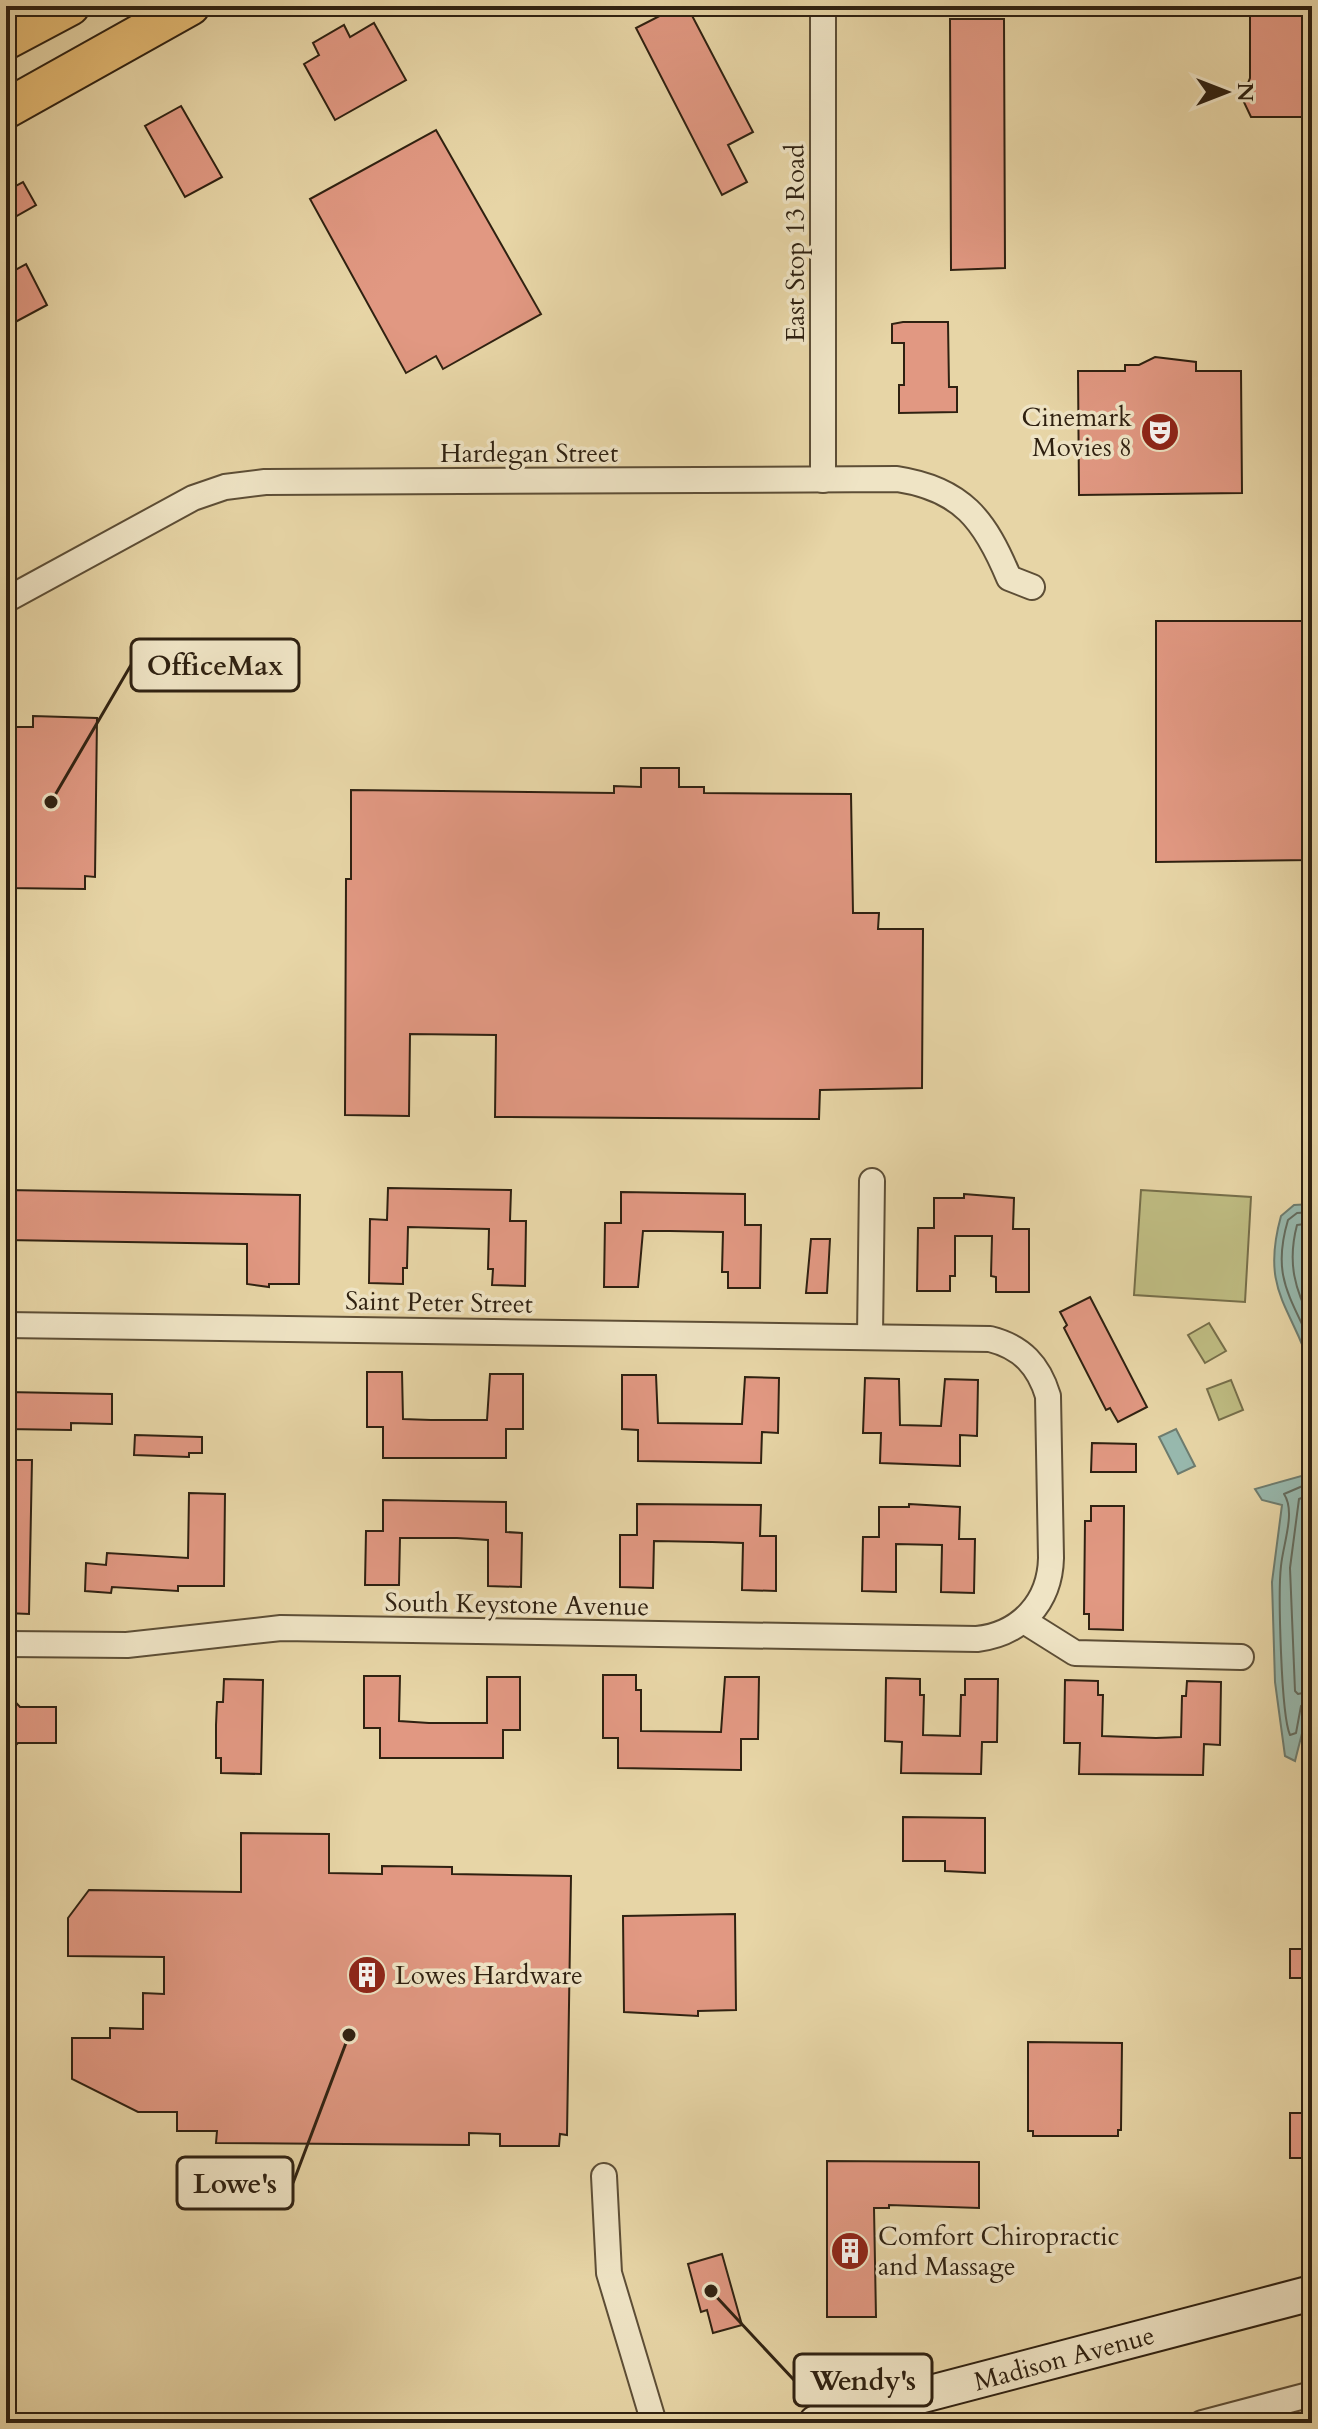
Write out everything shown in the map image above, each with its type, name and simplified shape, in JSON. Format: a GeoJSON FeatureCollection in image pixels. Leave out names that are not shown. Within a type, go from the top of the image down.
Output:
{"type":"FeatureCollection","features":[{"type":"Feature","properties":{"kind":"main road"},"geometry":{"type":"LineString","coordinates":[[6,40],[70,6]]}},
{"type":"Feature","properties":{"kind":"main road"},"geometry":{"type":"LineString","coordinates":[[6,109],[190,6]]}},
{"type":"Feature","properties":{"kind":"main road","name":"Madison Avenue"},"geometry":{"type":"LineString","coordinates":[[816,2423],[899,2412],[1312,2293]]}},
{"type":"Feature","properties":{"kind":"street","name":"East Stop 13 Road"},"geometry":{"type":"LineString","coordinates":[[823,6],[823,480]]}},
{"type":"Feature","properties":{"kind":"street","name":"Hardegan Street"},"geometry":{"type":"LineString","coordinates":[[6,600],[183,503],[246,483],[897,479],[939,490],[963,504],[981,521],[1009,578],[1032,587]]}},
{"type":"Feature","properties":{"kind":"street"},"geometry":{"type":"LineString","coordinates":[[870,1336],[872,1181]]}},
{"type":"Feature","properties":{"kind":"street","name":"Saint Peter Street"},"geometry":{"type":"LineString","coordinates":[[6,1325],[990,1339],[1011,1346],[1028,1358],[1044,1381],[1048,1396],[1051,1558],[1043,1595],[1026,1619]]}},
{"type":"Feature","properties":{"kind":"street"},"geometry":{"type":"LineString","coordinates":[[1026,1619],[1075,1653],[1241,1657]]}},
{"type":"Feature","properties":{"kind":"street","name":"South Keystone Avenue"},"geometry":{"type":"LineString","coordinates":[[6,1644],[127,1645],[281,1628],[977,1639],[1001,1634],[1026,1619]]}},
{"type":"Feature","properties":{"kind":"street"},"geometry":{"type":"LineString","coordinates":[[604,2176],[609,2273],[654,2423]]}},
{"type":"Feature","properties":{"kind":"street"},"geometry":{"type":"LineString","coordinates":[[1202,2423],[1312,2394]]}},
{"type":"Feature","properties":{"kind":"shaded area"},"geometry":{"type":"Polygon","coordinates":[[[1141,1190],[1251,1197],[1245,1302],[1134,1295],[1141,1190]]]}},
{"type":"Feature","properties":{"kind":"shaded area"},"geometry":{"type":"Polygon","coordinates":[[[1209,1323],[1226,1351],[1205,1363],[1188,1335],[1209,1323]]]}},
{"type":"Feature","properties":{"kind":"shaded area"},"geometry":{"type":"Polygon","coordinates":[[[1231,1380],[1243,1410],[1219,1420],[1207,1389],[1231,1380]]]}},
{"type":"Feature","properties":{"kind":"water"},"geometry":{"type":"Polygon","coordinates":[[[1312,1204],[1312,1371],[1281,1298],[1274,1263],[1281,1216],[1294,1205],[1312,1204]]]}},
{"type":"Feature","properties":{"kind":"water"},"geometry":{"type":"Polygon","coordinates":[[[1176,1429],[1195,1466],[1178,1474],[1159,1437],[1176,1429]]]}},
{"type":"Feature","properties":{"kind":"water"},"geometry":{"type":"Polygon","coordinates":[[[1312,1473],[1312,1694],[1295,1761],[1285,1756],[1275,1682],[1272,1582],[1282,1505],[1262,1500],[1255,1489],[1312,1473]]]}},
{"type":"Feature","properties":{"kind":"building"},"geometry":{"type":"Polygon","coordinates":[[[679,6],[687,6],[753,132],[728,145],[747,182],[722,195],[636,28],[679,6]]]}},
{"type":"Feature","properties":{"kind":"building"},"geometry":{"type":"Polygon","coordinates":[[[1250,6],[1312,6],[1312,117],[1251,117],[1242,98],[1250,78],[1250,6]]]}},
{"type":"Feature","properties":{"kind":"building"},"geometry":{"type":"Polygon","coordinates":[[[950,19],[1004,19],[1005,268],[951,270],[950,19]]]}},
{"type":"Feature","properties":{"kind":"building"},"geometry":{"type":"Polygon","coordinates":[[[374,23],[406,80],[335,120],[304,64],[319,55],[313,43],[344,25],[350,37],[374,23]]]}},
{"type":"Feature","properties":{"kind":"building"},"geometry":{"type":"Polygon","coordinates":[[[181,106],[222,177],[185,197],[145,126],[181,106]]]}},
{"type":"Feature","properties":{"kind":"building"},"geometry":{"type":"Polygon","coordinates":[[[436,130],[541,314],[443,369],[436,356],[406,373],[310,199],[436,130]]]}},
{"type":"Feature","properties":{"kind":"building"},"geometry":{"type":"Polygon","coordinates":[[[23,182],[36,205],[6,222],[6,191],[23,182]]]}},
{"type":"Feature","properties":{"kind":"building"},"geometry":{"type":"Polygon","coordinates":[[[26,264],[47,305],[6,327],[6,275],[26,264]]]}},
{"type":"Feature","properties":{"kind":"building"},"geometry":{"type":"Polygon","coordinates":[[[948,322],[949,387],[957,387],[957,412],[899,413],[899,385],[904,385],[904,343],[892,343],[892,324],[948,322]]]}},
{"type":"Feature","properties":{"kind":"building","name":"Cinemark Movies 8"},"geometry":{"type":"Polygon","coordinates":[[[1155,357],[1196,362],[1196,371],[1241,371],[1242,493],[1079,495],[1078,371],[1125,371],[1125,365],[1139,365],[1155,357]]]}},
{"type":"Feature","properties":{"kind":"building"},"geometry":{"type":"Polygon","coordinates":[[[1156,621],[1312,621],[1312,860],[1156,862],[1156,621]]]}},
{"type":"Feature","properties":{"kind":"building"},"geometry":{"type":"Polygon","coordinates":[[[33,716],[97,718],[95,877],[85,876],[85,889],[6,888],[6,727],[33,727],[33,716]]]}},
{"type":"Feature","properties":{"kind":"building"},"geometry":{"type":"Polygon","coordinates":[[[641,768],[679,768],[679,787],[704,787],[704,793],[851,794],[853,913],[879,913],[878,929],[923,929],[922,1088],[820,1090],[819,1119],[495,1117],[496,1035],[410,1034],[409,1116],[345,1115],[346,879],[351,879],[351,790],[614,793],[614,786],[641,787],[641,768]]]}},
{"type":"Feature","properties":{"kind":"building"},"geometry":{"type":"Polygon","coordinates":[[[388,1188],[511,1190],[510,1221],[526,1221],[525,1286],[492,1285],[493,1269],[488,1269],[489,1229],[408,1227],[407,1268],[403,1268],[403,1284],[369,1283],[370,1219],[387,1220],[388,1188]]]}},
{"type":"Feature","properties":{"kind":"building"},"geometry":{"type":"Polygon","coordinates":[[[6,1190],[300,1195],[299,1284],[269,1284],[269,1287],[247,1284],[247,1244],[6,1240],[6,1190]]]}},
{"type":"Feature","properties":{"kind":"building"},"geometry":{"type":"Polygon","coordinates":[[[621,1192],[745,1194],[745,1225],[761,1225],[760,1288],[728,1288],[728,1272],[722,1272],[723,1232],[670,1231],[643,1231],[638,1287],[604,1287],[605,1223],[621,1223],[621,1192]]]}},
{"type":"Feature","properties":{"kind":"building"},"geometry":{"type":"Polygon","coordinates":[[[964,1194],[1014,1198],[1013,1229],[1029,1229],[1029,1292],[996,1292],[996,1277],[991,1276],[992,1236],[955,1236],[955,1276],[950,1276],[950,1291],[917,1291],[918,1228],[934,1228],[934,1198],[964,1198],[964,1194]]]}},
{"type":"Feature","properties":{"kind":"building"},"geometry":{"type":"Polygon","coordinates":[[[811,1239],[830,1239],[827,1293],[806,1293],[811,1239]]]}},
{"type":"Feature","properties":{"kind":"building"},"geometry":{"type":"Polygon","coordinates":[[[1090,1297],[1147,1407],[1118,1422],[1110,1408],[1106,1410],[1064,1328],[1067,1325],[1060,1312],[1090,1297]]]}},
{"type":"Feature","properties":{"kind":"building"},"geometry":{"type":"Polygon","coordinates":[[[367,1372],[402,1372],[403,1419],[431,1420],[487,1420],[490,1374],[523,1374],[523,1429],[506,1429],[506,1458],[383,1458],[383,1427],[367,1427],[367,1372]]]}},
{"type":"Feature","properties":{"kind":"building"},"geometry":{"type":"Polygon","coordinates":[[[622,1375],[656,1375],[658,1423],[742,1424],[745,1377],[779,1378],[778,1433],[762,1432],[761,1463],[638,1461],[638,1430],[622,1429],[622,1375]]]}},
{"type":"Feature","properties":{"kind":"building"},"geometry":{"type":"Polygon","coordinates":[[[865,1378],[899,1379],[900,1425],[941,1426],[945,1379],[978,1380],[977,1436],[960,1435],[960,1466],[880,1463],[881,1433],[863,1433],[865,1378]]]}},
{"type":"Feature","properties":{"kind":"building"},"geometry":{"type":"Polygon","coordinates":[[[6,1392],[112,1394],[112,1424],[71,1423],[71,1430],[6,1429],[6,1392]]]}},
{"type":"Feature","properties":{"kind":"building"},"geometry":{"type":"Polygon","coordinates":[[[135,1435],[202,1437],[202,1453],[189,1453],[189,1457],[134,1455],[135,1435]]]}},
{"type":"Feature","properties":{"kind":"building"},"geometry":{"type":"Polygon","coordinates":[[[1092,1443],[1136,1444],[1136,1472],[1091,1472],[1092,1443]]]}},
{"type":"Feature","properties":{"kind":"building"},"geometry":{"type":"Polygon","coordinates":[[[6,1460],[32,1460],[29,1614],[6,1613],[6,1460]]]}},
{"type":"Feature","properties":{"kind":"building"},"geometry":{"type":"Polygon","coordinates":[[[189,1493],[225,1494],[224,1586],[178,1586],[178,1591],[112,1587],[111,1593],[85,1591],[86,1563],[106,1565],[107,1553],[188,1558],[189,1493]]]}},
{"type":"Feature","properties":{"kind":"building"},"geometry":{"type":"Polygon","coordinates":[[[383,1500],[506,1502],[506,1532],[522,1533],[521,1587],[488,1586],[488,1540],[457,1538],[400,1538],[399,1585],[365,1585],[366,1531],[383,1531],[383,1500]]]}},
{"type":"Feature","properties":{"kind":"building"},"geometry":{"type":"Polygon","coordinates":[[[637,1504],[761,1505],[760,1536],[776,1536],[776,1591],[742,1590],[743,1543],[712,1542],[654,1541],[653,1588],[620,1587],[620,1535],[637,1535],[637,1504]]]}},
{"type":"Feature","properties":{"kind":"building"},"geometry":{"type":"Polygon","coordinates":[[[909,1504],[960,1507],[959,1539],[975,1539],[974,1593],[941,1592],[942,1545],[896,1544],[896,1592],[862,1591],[863,1537],[879,1537],[879,1507],[909,1507],[909,1504]]]}},
{"type":"Feature","properties":{"kind":"building"},"geometry":{"type":"Polygon","coordinates":[[[1091,1506],[1124,1506],[1123,1630],[1089,1629],[1089,1614],[1084,1614],[1085,1521],[1091,1521],[1091,1506]]]}},
{"type":"Feature","properties":{"kind":"building"},"geometry":{"type":"Polygon","coordinates":[[[603,1675],[636,1675],[636,1690],[641,1690],[641,1731],[721,1732],[725,1677],[759,1677],[758,1739],[741,1739],[741,1770],[618,1768],[618,1738],[603,1738],[603,1675]]]}},
{"type":"Feature","properties":{"kind":"building"},"geometry":{"type":"Polygon","coordinates":[[[364,1676],[400,1676],[399,1721],[429,1723],[487,1723],[487,1677],[520,1677],[520,1730],[503,1730],[503,1758],[380,1758],[380,1728],[364,1728],[364,1676]]]}},
{"type":"Feature","properties":{"kind":"building"},"geometry":{"type":"Polygon","coordinates":[[[886,1678],[920,1679],[920,1695],[924,1695],[923,1735],[960,1736],[961,1695],[965,1695],[965,1679],[998,1679],[997,1742],[982,1742],[981,1774],[901,1773],[902,1742],[885,1741],[886,1678]]]}},
{"type":"Feature","properties":{"kind":"building"},"geometry":{"type":"Polygon","coordinates":[[[224,1679],[263,1680],[261,1774],[221,1773],[221,1758],[216,1758],[216,1725],[217,1702],[223,1702],[224,1679]]]}},
{"type":"Feature","properties":{"kind":"building"},"geometry":{"type":"Polygon","coordinates":[[[1065,1680],[1098,1681],[1098,1695],[1103,1695],[1102,1736],[1156,1738],[1181,1737],[1182,1696],[1186,1696],[1187,1681],[1221,1682],[1220,1745],[1204,1744],[1203,1775],[1079,1774],[1080,1743],[1064,1743],[1065,1680]]]}},
{"type":"Feature","properties":{"kind":"building"},"geometry":{"type":"Polygon","coordinates":[[[6,1692],[20,1707],[56,1707],[56,1743],[18,1743],[6,1755],[6,1692]]]}},
{"type":"Feature","properties":{"kind":"building"},"geometry":{"type":"Polygon","coordinates":[[[903,1817],[985,1818],[985,1873],[945,1871],[945,1861],[903,1861],[903,1817]]]}},
{"type":"Feature","properties":{"kind":"building","name":"Lowes Hardware"},"geometry":{"type":"Polygon","coordinates":[[[241,1833],[329,1834],[329,1873],[382,1874],[382,1866],[452,1867],[452,1874],[571,1876],[567,2135],[560,2134],[559,2146],[500,2146],[500,2134],[469,2133],[469,2145],[216,2143],[217,2131],[177,2131],[177,2112],[138,2112],[72,2079],[72,2038],[110,2038],[110,2028],[143,2029],[143,1993],[164,1994],[164,1957],[68,1956],[68,1918],[89,1890],[241,1892],[241,1833]]]}},
{"type":"Feature","properties":{"kind":"building"},"geometry":{"type":"Polygon","coordinates":[[[735,1914],[736,2010],[698,2011],[698,2016],[624,2012],[623,1916],[735,1914]]]}},
{"type":"Feature","properties":{"kind":"building"},"geometry":{"type":"Polygon","coordinates":[[[1290,1949],[1312,1949],[1312,1978],[1290,1978],[1290,1949]]]}},
{"type":"Feature","properties":{"kind":"building"},"geometry":{"type":"Polygon","coordinates":[[[1028,2042],[1122,2043],[1121,2130],[1118,2130],[1118,2136],[1033,2136],[1033,2131],[1028,2131],[1028,2042]]]}},
{"type":"Feature","properties":{"kind":"building"},"geometry":{"type":"Polygon","coordinates":[[[1290,2113],[1312,2113],[1312,2158],[1290,2158],[1290,2113]]]}},
{"type":"Feature","properties":{"kind":"building","name":"Comfort Chiropractic and Massage"},"geometry":{"type":"Polygon","coordinates":[[[827,2161],[979,2162],[979,2208],[889,2205],[889,2208],[874,2208],[876,2317],[827,2317],[827,2161]]]}},
{"type":"Feature","properties":{"kind":"building"},"geometry":{"type":"Polygon","coordinates":[[[722,2254],[742,2325],[713,2333],[707,2310],[701,2312],[688,2264],[722,2254]]]}},
{"type":"Feature","properties":{"kind":"place","name":"Cinemark Movies 8"},"geometry":{"type":"Point","coordinates":[1160,432]}},
{"type":"Feature","properties":{"kind":"place","name":"OfficeMax"},"geometry":{"type":"Point","coordinates":[51,802]}},
{"type":"Feature","properties":{"kind":"place","name":"Lowes Hardware"},"geometry":{"type":"Point","coordinates":[367,1975]}},
{"type":"Feature","properties":{"kind":"place","name":"Lowe's"},"geometry":{"type":"Point","coordinates":[349,2035]}},
{"type":"Feature","properties":{"kind":"place","name":"Comfort Chiropractic and Massage"},"geometry":{"type":"Point","coordinates":[850,2251]}},
{"type":"Feature","properties":{"kind":"place","name":"Wendy's"},"geometry":{"type":"Point","coordinates":[711,2291]}}]}
